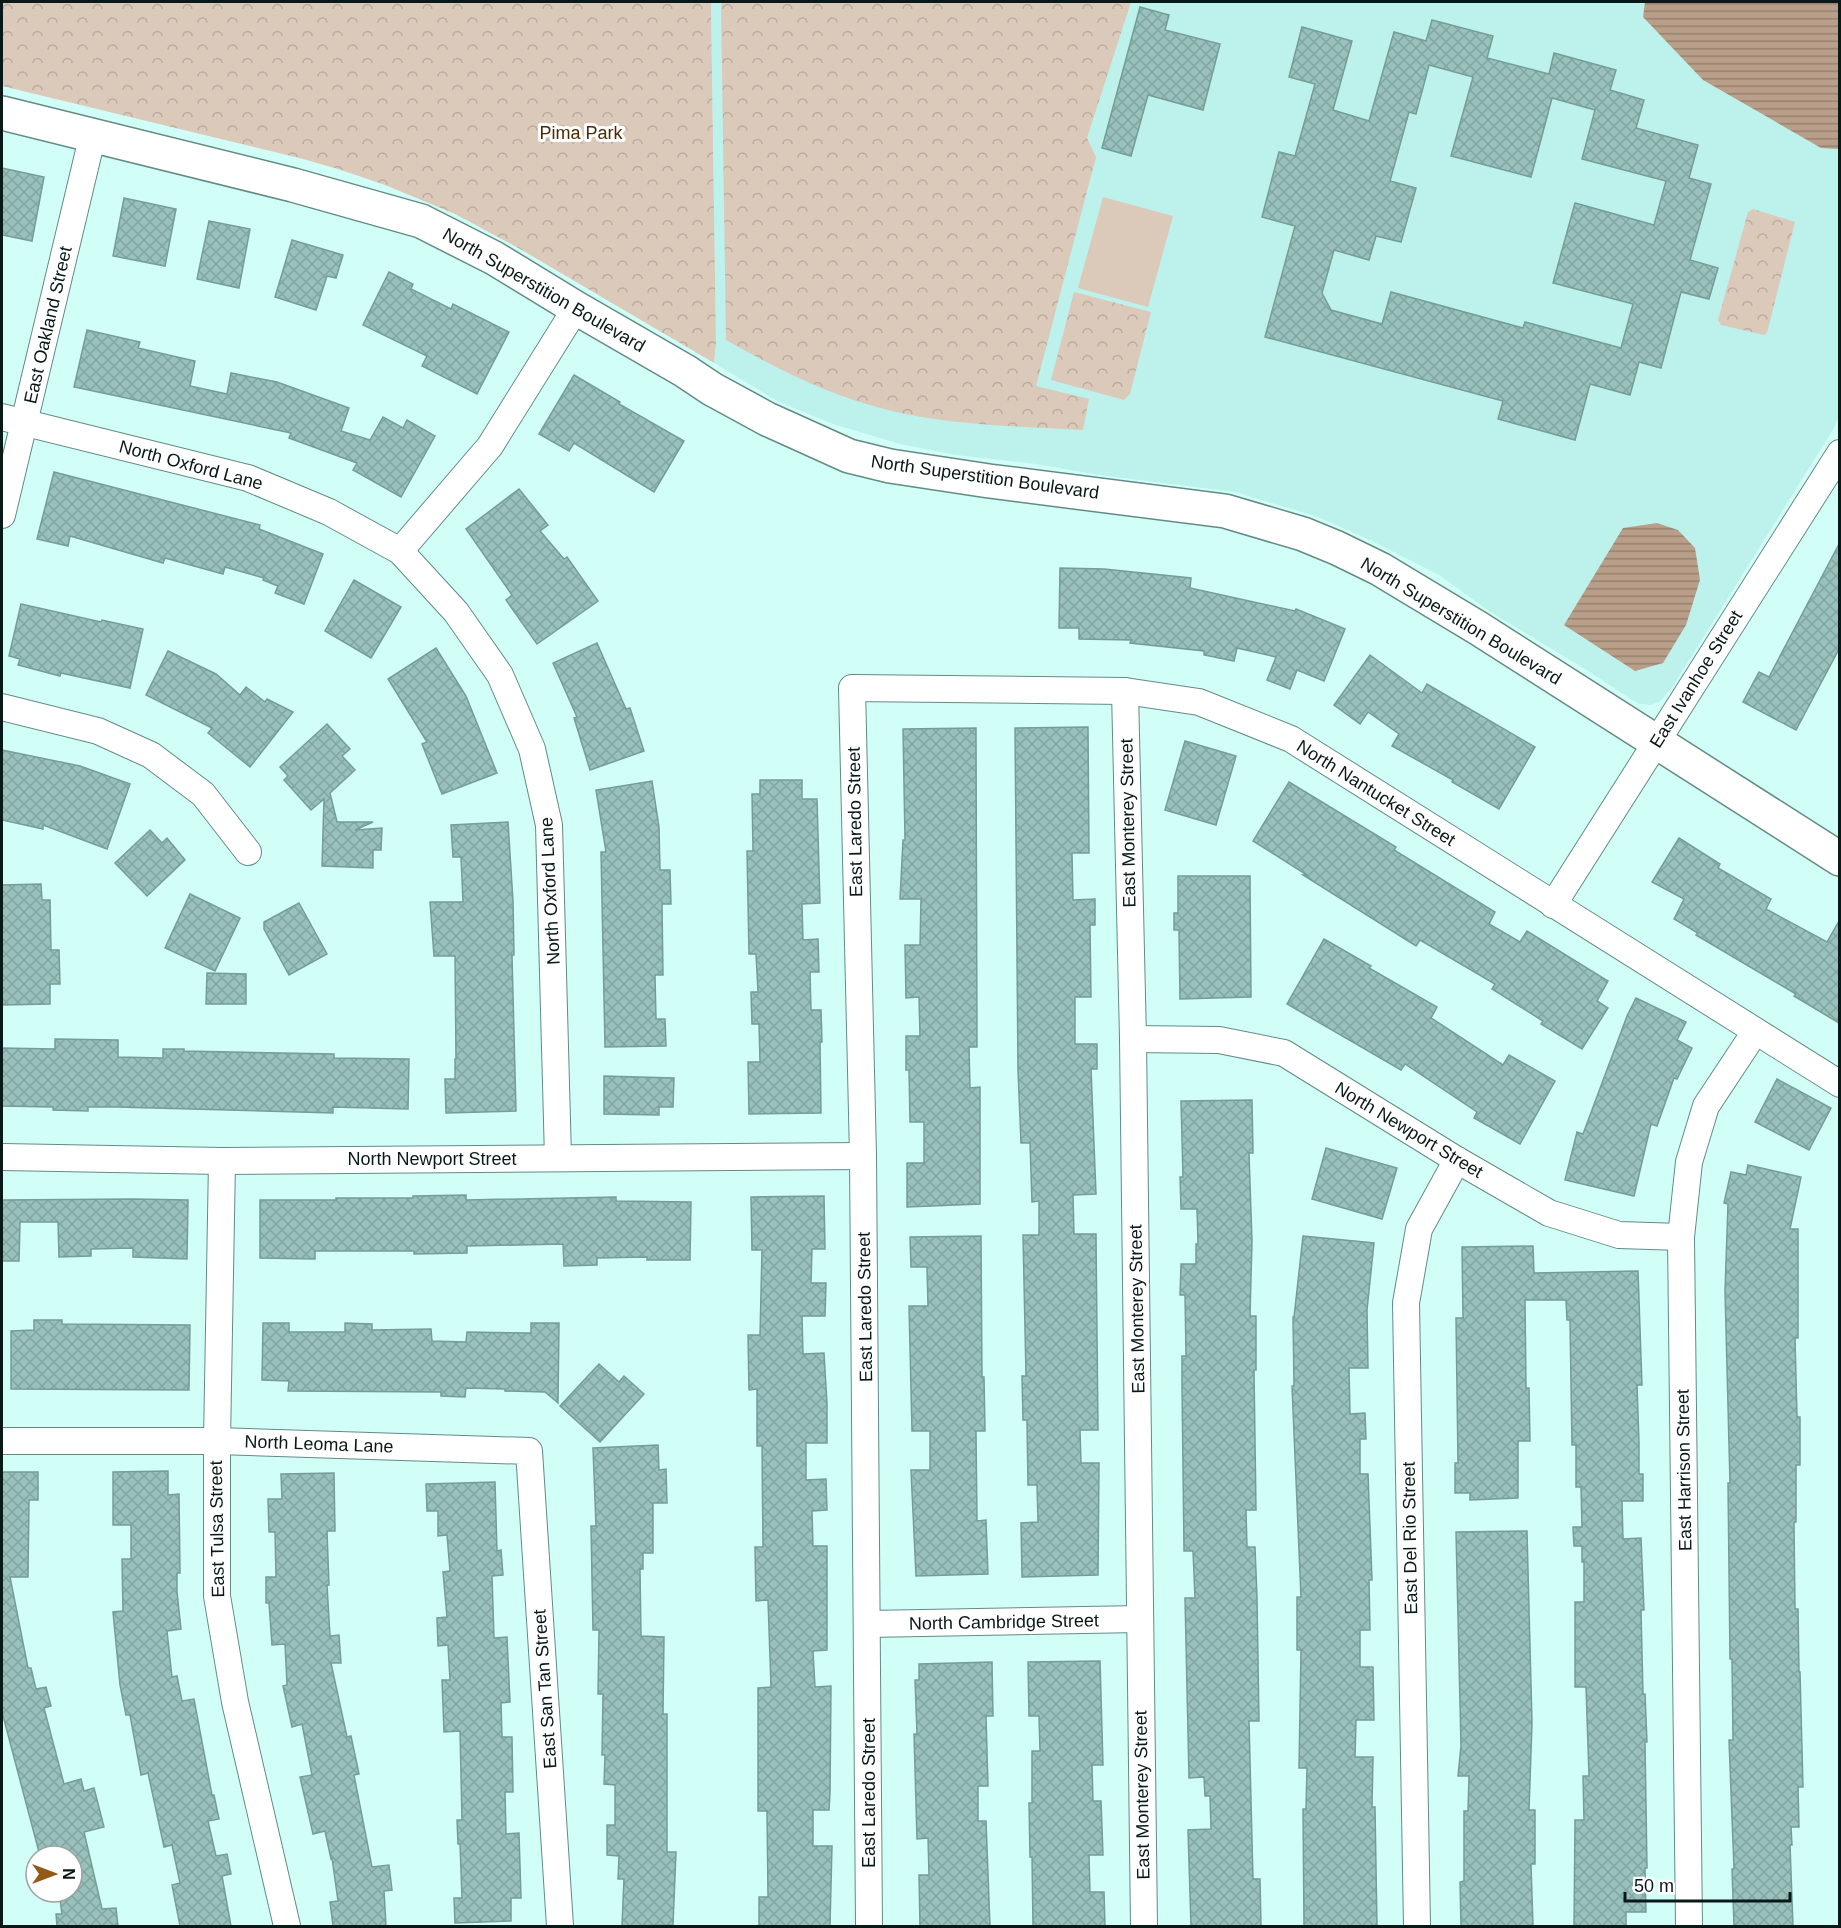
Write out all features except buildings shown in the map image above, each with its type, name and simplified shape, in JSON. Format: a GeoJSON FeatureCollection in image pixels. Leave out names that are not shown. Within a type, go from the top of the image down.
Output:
{"type":"FeatureCollection","features":[{"type":"Feature","properties":{"kind":"street","name":"North Superstition Boulevard"},"geometry":{"type":"LineString","coordinates":[[2,113],[293,184],[421,220],[494,258],[712,389],[767,418],[849,456],[890,466],[969,478],[1225,511],[1311,538],[1380,569],[1423,594],[1839,859]]}},
{"type":"Feature","properties":{"kind":"street","name":"East Oakland Street"},"geometry":{"type":"LineString","coordinates":[[2,515],[13,419],[93,134]]}},
{"type":"Feature","properties":{"kind":"street"},"geometry":{"type":"LineString","coordinates":[[400,551],[490,446],[576,308]]}},
{"type":"Feature","properties":{"kind":"street","name":"North Oxford Lane"},"geometry":{"type":"LineString","coordinates":[[13,419],[248,478],[329,512],[400,551],[456,612],[500,675],[532,749],[549,825],[558,1158]]}},
{"type":"Feature","properties":{"kind":"street","name":"East Ivanhoe Street"},"geometry":{"type":"LineString","coordinates":[[1553,905],[1839,453]]}},
{"type":"Feature","properties":{"kind":"street","name":"North Nantucket Street"},"geometry":{"type":"LineString","coordinates":[[852,688],[1125,691],[1198,702],[1291,739],[1839,1084]]}},
{"type":"Feature","properties":{"kind":"street","name":"East Laredo Street"},"geometry":{"type":"LineString","coordinates":[[852,688],[863,1156],[869,1926]]}},
{"type":"Feature","properties":{"kind":"street","name":"East Monterey Street"},"geometry":{"type":"LineString","coordinates":[[1125,691],[1133,1039],[1144,1926]]}},
{"type":"Feature","properties":{"kind":"street"},"geometry":{"type":"LineString","coordinates":[[2,707],[98,731],[151,754],[203,794],[248,852]]}},
{"type":"Feature","properties":{"kind":"street","name":"East Harrison Street"},"geometry":{"type":"LineString","coordinates":[[1689,1926],[1681,1237],[1689,1162],[1706,1106],[1755,1032]]}},
{"type":"Feature","properties":{"kind":"street","name":"North Newport Street"},"geometry":{"type":"LineString","coordinates":[[1133,1039],[1219,1040],[1284,1053],[1457,1160],[1549,1213],[1619,1235],[1681,1237]]}},
{"type":"Feature","properties":{"kind":"street","name":"North Newport Street"},"geometry":{"type":"LineString","coordinates":[[2,1157],[222,1161],[863,1156]]}},
{"type":"Feature","properties":{"kind":"street","name":"East Del Rio Street"},"geometry":{"type":"LineString","coordinates":[[1417,1926],[1406,1303],[1419,1230],[1457,1160]]}},
{"type":"Feature","properties":{"kind":"street","name":"East Tulsa Street"},"geometry":{"type":"LineString","coordinates":[[222,1161],[217,1596],[235,1702],[287,1926]]}},
{"type":"Feature","properties":{"kind":"street","name":"North Leoma Lane"},"geometry":{"type":"LineString","coordinates":[[2,1441],[217,1441],[529,1451]]}},
{"type":"Feature","properties":{"kind":"street","name":"East San Tan Street"},"geometry":{"type":"LineString","coordinates":[[529,1451],[560,1926]]}},
{"type":"Feature","properties":{"kind":"street","name":"North Cambridge Street"},"geometry":{"type":"LineString","coordinates":[[868,1624],[1140,1619]]}},
{"type":"Feature","properties":{"kind":"shaded area"},"geometry":{"type":"Polygon","coordinates":[[[711,2],[1839,2],[1839,416],[1834,428],[1671,689],[1659,702],[1650,705],[1639,704],[1489,611],[1439,575],[1318,517],[1235,492],[956,455],[900,444],[833,424],[779,402],[714,363],[716,344],[711,2]]]}},
{"type":"Feature","properties":{"kind":"shaded area"},"geometry":{"type":"Polygon","coordinates":[[[1645,2],[1839,2],[1839,149],[1821,148],[1703,80],[1643,17],[1645,2]]]}},
{"type":"Feature","properties":{"kind":"shaded area"},"geometry":{"type":"Polygon","coordinates":[[[1657,523],[1678,530],[1695,548],[1700,580],[1686,625],[1663,663],[1635,671],[1564,625],[1623,528],[1657,523]]]}},
{"type":"Feature","properties":{"kind":"green space","name":"Pima Park"},"geometry":{"type":"Polygon","coordinates":[[[2,2],[711,2],[716,344],[714,363],[520,249],[455,214],[385,185],[303,159],[2,86],[2,2]]]}},
{"type":"Feature","properties":{"kind":"green space"},"geometry":{"type":"Polygon","coordinates":[[[723,2],[1131,2],[1087,138],[1096,157],[1036,386],[1089,399],[1083,430],[961,422],[888,410],[804,381],[726,340],[721,4],[723,2]]]}},
{"type":"Feature","properties":{"kind":"green space"},"geometry":{"type":"Polygon","coordinates":[[[1103,197],[1173,216],[1148,307],[1078,288],[1103,197]]]}},
{"type":"Feature","properties":{"kind":"green space"},"geometry":{"type":"Polygon","coordinates":[[[1753,209],[1795,222],[1767,333],[1764,335],[1721,325],[1718,320],[1748,212],[1753,209]]]}},
{"type":"Feature","properties":{"kind":"green space"},"geometry":{"type":"Polygon","coordinates":[[[1074,292],[1151,312],[1130,394],[1124,400],[1051,380],[1074,292]]]}}]}
